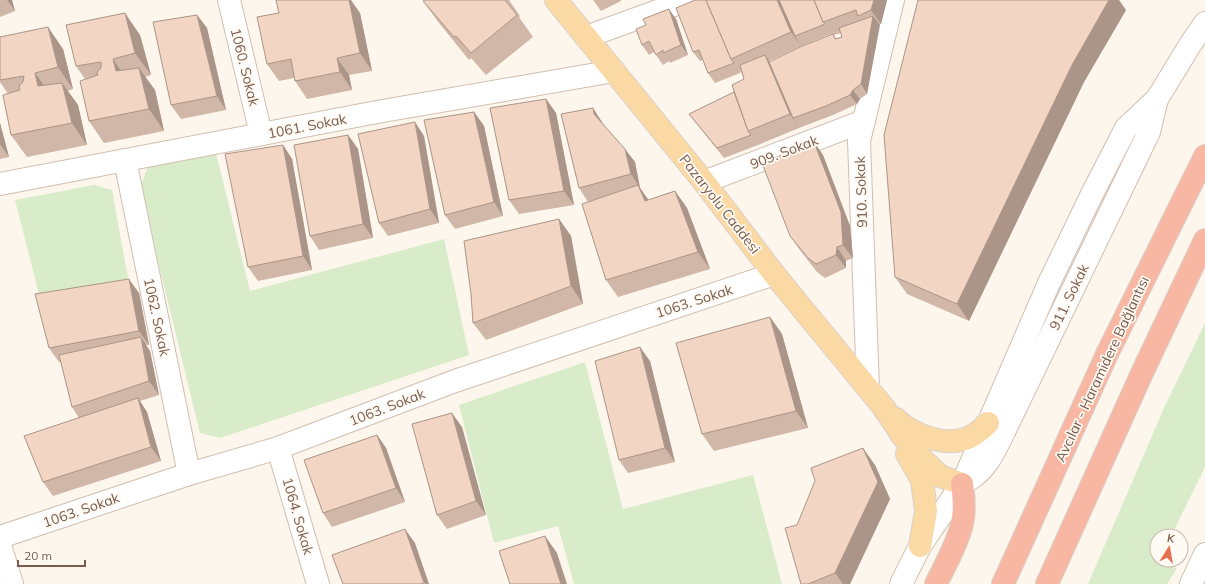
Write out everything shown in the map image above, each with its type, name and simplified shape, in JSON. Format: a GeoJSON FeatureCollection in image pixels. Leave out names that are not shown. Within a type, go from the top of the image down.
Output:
{"type":"FeatureCollection","features":[{"type":"Feature","properties":{"kind":"highway","name":"Avcılar - Haramidere Bağlantısı"},"geometry":{"type":"LineString","coordinates":[[1003,584],[1107,354],[1205,156]]}},
{"type":"Feature","properties":{"kind":"highway"},"geometry":{"type":"LineString","coordinates":[[1047,584],[1142,373],[1205,240]]}},
{"type":"Feature","properties":{"kind":"highway"},"geometry":{"type":"LineString","coordinates":[[936,584],[962,524],[964,499],[962,484]]}},
{"type":"Feature","properties":{"kind":"main road","name":"Pazaryolu Caddesi"},"geometry":{"type":"LineString","coordinates":[[556,0],[704,182],[774,274],[884,408]]}},
{"type":"Feature","properties":{"kind":"main road"},"geometry":{"type":"LineString","coordinates":[[884,408],[905,427],[928,438],[945,441],[966,439],[988,423]]}},
{"type":"Feature","properties":{"kind":"main road"},"geometry":{"type":"LineString","coordinates":[[884,408],[904,438],[922,459],[940,476],[962,484]]}},
{"type":"Feature","properties":{"kind":"main road"},"geometry":{"type":"LineString","coordinates":[[884,408],[901,444],[922,480],[926,511],[920,546]]}},
{"type":"Feature","properties":{"kind":"street","name":"1060. Sokak"},"geometry":{"type":"LineString","coordinates":[[229,0],[262,134]]}},
{"type":"Feature","properties":{"kind":"street"},"geometry":{"type":"LineString","coordinates":[[586,37],[688,0]]}},
{"type":"Feature","properties":{"kind":"street","name":"910. Sokak"},"geometry":{"type":"LineString","coordinates":[[868,388],[859,141],[893,0]]}},
{"type":"Feature","properties":{"kind":"street","name":"911. Sokak"},"geometry":{"type":"LineString","coordinates":[[962,484],[1049,283],[1126,128],[1157,99],[1205,23]]}},
{"type":"Feature","properties":{"kind":"street","name":"1061. Sokak"},"geometry":{"type":"LineString","coordinates":[[0,184],[262,134],[614,71]]}},
{"type":"Feature","properties":{"kind":"street","name":"911. Sokak"},"geometry":{"type":"LineString","coordinates":[[962,484],[975,476],[985,466],[998,444],[1149,132],[1157,99]]}},
{"type":"Feature","properties":{"kind":"street","name":"909. Sokak"},"geometry":{"type":"LineString","coordinates":[[704,182],[864,121]]}},
{"type":"Feature","properties":{"kind":"street","name":"1062. Sokak"},"geometry":{"type":"LineString","coordinates":[[125,160],[189,474]]}},
{"type":"Feature","properties":{"kind":"street","name":"1063. Sokak"},"geometry":{"type":"LineString","coordinates":[[0,537],[189,474],[278,448],[455,381],[774,274]]}},
{"type":"Feature","properties":{"kind":"street","name":"1064. Sokak"},"geometry":{"type":"LineString","coordinates":[[278,448],[318,584]]}},
{"type":"Feature","properties":{"kind":"street"},"geometry":{"type":"LineString","coordinates":[[902,584],[920,546],[962,484]]}},
{"type":"Feature","properties":{"kind":"street"},"geometry":{"type":"LineString","coordinates":[[0,545],[12,584]]}},
{"type":"Feature","properties":{"kind":"street"},"geometry":{"type":"LineString","coordinates":[[1191,584],[1205,554]]}},
{"type":"Feature","properties":{"kind":"green space"},"geometry":{"type":"Polygon","coordinates":[[[215,149],[250,291],[444,239],[469,355],[220,438],[200,433],[140,188],[148,166],[215,149]]]}},
{"type":"Feature","properties":{"kind":"green space"},"geometry":{"type":"Polygon","coordinates":[[[94,185],[112,190],[130,289],[42,306],[15,200],[94,185]]]}},
{"type":"Feature","properties":{"kind":"green space"},"geometry":{"type":"Polygon","coordinates":[[[1205,323],[1205,467],[1175,528],[1149,528],[1149,568],[1177,568],[1167,584],[1088,584],[1164,408],[1205,323]]]}},
{"type":"Feature","properties":{"kind":"green space"},"geometry":{"type":"Polygon","coordinates":[[[585,362],[623,509],[753,475],[782,584],[574,584],[558,526],[494,543],[459,405],[585,362]]]}},
{"type":"Feature","properties":{"kind":"building"},"geometry":{"type":"Polygon","coordinates":[[[276,0],[349,0],[360,53],[337,58],[340,72],[295,81],[291,59],[267,64],[257,17],[279,13],[276,0]]]}},
{"type":"Feature","properties":{"kind":"building"},"geometry":{"type":"Polygon","coordinates":[[[505,0],[517,15],[471,53],[456,36],[454,37],[423,1],[505,0]]]}},
{"type":"Feature","properties":{"kind":"building"},"geometry":{"type":"Polygon","coordinates":[[[695,0],[706,0],[734,63],[708,73],[699,50],[693,52],[676,8],[695,0]]]}},
{"type":"Feature","properties":{"kind":"building"},"geometry":{"type":"Polygon","coordinates":[[[706,0],[777,0],[791,32],[731,59],[706,0]]]}},
{"type":"Feature","properties":{"kind":"building"},"geometry":{"type":"Polygon","coordinates":[[[779,0],[814,0],[825,24],[795,36],[779,0]]]}},
{"type":"Feature","properties":{"kind":"building"},"geometry":{"type":"Polygon","coordinates":[[[814,0],[874,0],[871,10],[858,16],[856,10],[823,22],[814,0]]]}},
{"type":"Feature","properties":{"kind":"building"},"geometry":{"type":"Polygon","coordinates":[[[918,0],[1109,0],[1072,65],[957,304],[895,277],[884,135],[918,0]]]}},
{"type":"Feature","properties":{"kind":"building"},"geometry":{"type":"Polygon","coordinates":[[[669,9],[681,45],[663,53],[663,50],[656,55],[649,41],[642,45],[636,29],[646,25],[643,19],[669,9]]]}},
{"type":"Feature","properties":{"kind":"building"},"geometry":{"type":"Polygon","coordinates":[[[125,13],[135,53],[113,59],[116,71],[139,68],[149,109],[89,121],[80,81],[98,75],[97,72],[101,68],[101,62],[76,66],[66,25],[125,13]]]}},
{"type":"Feature","properties":{"kind":"building"},"geometry":{"type":"Polygon","coordinates":[[[197,15],[217,96],[171,105],[153,22],[197,15]]]}},
{"type":"Feature","properties":{"kind":"building"},"geometry":{"type":"Polygon","coordinates":[[[873,16],[861,84],[853,90],[850,95],[826,106],[793,118],[769,62],[800,47],[833,34],[835,39],[842,37],[839,28],[873,16]]]}},
{"type":"Feature","properties":{"kind":"building"},"geometry":{"type":"Polygon","coordinates":[[[48,27],[58,67],[35,73],[38,86],[62,83],[72,123],[11,135],[3,95],[20,90],[19,86],[23,82],[24,76],[0,80],[0,37],[48,27]]]}},
{"type":"Feature","properties":{"kind":"building"},"geometry":{"type":"Polygon","coordinates":[[[765,55],[790,114],[748,131],[732,85],[744,79],[740,65],[765,55]]]}},
{"type":"Feature","properties":{"kind":"building"},"geometry":{"type":"Polygon","coordinates":[[[734,92],[748,131],[751,135],[717,148],[689,114],[734,92]]]}},
{"type":"Feature","properties":{"kind":"building"},"geometry":{"type":"Polygon","coordinates":[[[546,99],[564,191],[509,200],[490,108],[546,99]]]}},
{"type":"Feature","properties":{"kind":"building"},"geometry":{"type":"Polygon","coordinates":[[[593,108],[594,114],[625,149],[631,174],[579,188],[561,114],[593,108]]]}},
{"type":"Feature","properties":{"kind":"building"},"geometry":{"type":"Polygon","coordinates":[[[474,112],[494,202],[445,215],[424,120],[474,112]]]}},
{"type":"Feature","properties":{"kind":"building"},"geometry":{"type":"Polygon","coordinates":[[[415,122],[430,209],[379,223],[358,134],[415,122]]]}},
{"type":"Feature","properties":{"kind":"building"},"geometry":{"type":"Polygon","coordinates":[[[348,135],[363,224],[310,236],[294,145],[348,135]]]}},
{"type":"Feature","properties":{"kind":"building"},"geometry":{"type":"Polygon","coordinates":[[[814,142],[841,212],[843,245],[837,247],[836,255],[816,264],[808,258],[790,236],[762,163],[814,142]]]}},
{"type":"Feature","properties":{"kind":"building"},"geometry":{"type":"Polygon","coordinates":[[[283,145],[303,256],[248,267],[225,154],[283,145]]]}},
{"type":"Feature","properties":{"kind":"building"},"geometry":{"type":"Polygon","coordinates":[[[638,185],[645,201],[675,191],[698,252],[606,280],[582,204],[638,185]]]}},
{"type":"Feature","properties":{"kind":"building"},"geometry":{"type":"Polygon","coordinates":[[[559,219],[571,286],[473,323],[464,241],[559,219]]]}},
{"type":"Feature","properties":{"kind":"building"},"geometry":{"type":"Polygon","coordinates":[[[129,279],[139,331],[49,348],[35,294],[129,279]]]}},
{"type":"Feature","properties":{"kind":"building"},"geometry":{"type":"Polygon","coordinates":[[[770,317],[796,411],[702,434],[676,343],[770,317]]]}},
{"type":"Feature","properties":{"kind":"building"},"geometry":{"type":"Polygon","coordinates":[[[141,337],[149,381],[72,407],[59,355],[141,337]]]}},
{"type":"Feature","properties":{"kind":"building"},"geometry":{"type":"Polygon","coordinates":[[[640,347],[665,448],[619,460],[595,361],[640,347]]]}},
{"type":"Feature","properties":{"kind":"building"},"geometry":{"type":"Polygon","coordinates":[[[138,398],[151,447],[43,482],[24,436],[138,398]]]}},
{"type":"Feature","properties":{"kind":"building"},"geometry":{"type":"Polygon","coordinates":[[[452,413],[476,501],[437,515],[412,424],[452,413]]]}},
{"type":"Feature","properties":{"kind":"building"},"geometry":{"type":"Polygon","coordinates":[[[377,435],[396,488],[323,513],[304,460],[377,435]]]}},
{"type":"Feature","properties":{"kind":"building"},"geometry":{"type":"Polygon","coordinates":[[[863,448],[878,482],[835,573],[808,584],[801,584],[785,528],[797,525],[815,481],[811,468],[863,448]]]}},
{"type":"Feature","properties":{"kind":"building"},"geometry":{"type":"Polygon","coordinates":[[[405,529],[424,583],[343,584],[332,555],[405,529]]]}},
{"type":"Feature","properties":{"kind":"building"},"geometry":{"type":"Polygon","coordinates":[[[545,536],[561,584],[510,584],[499,551],[545,536]]]}}]}
